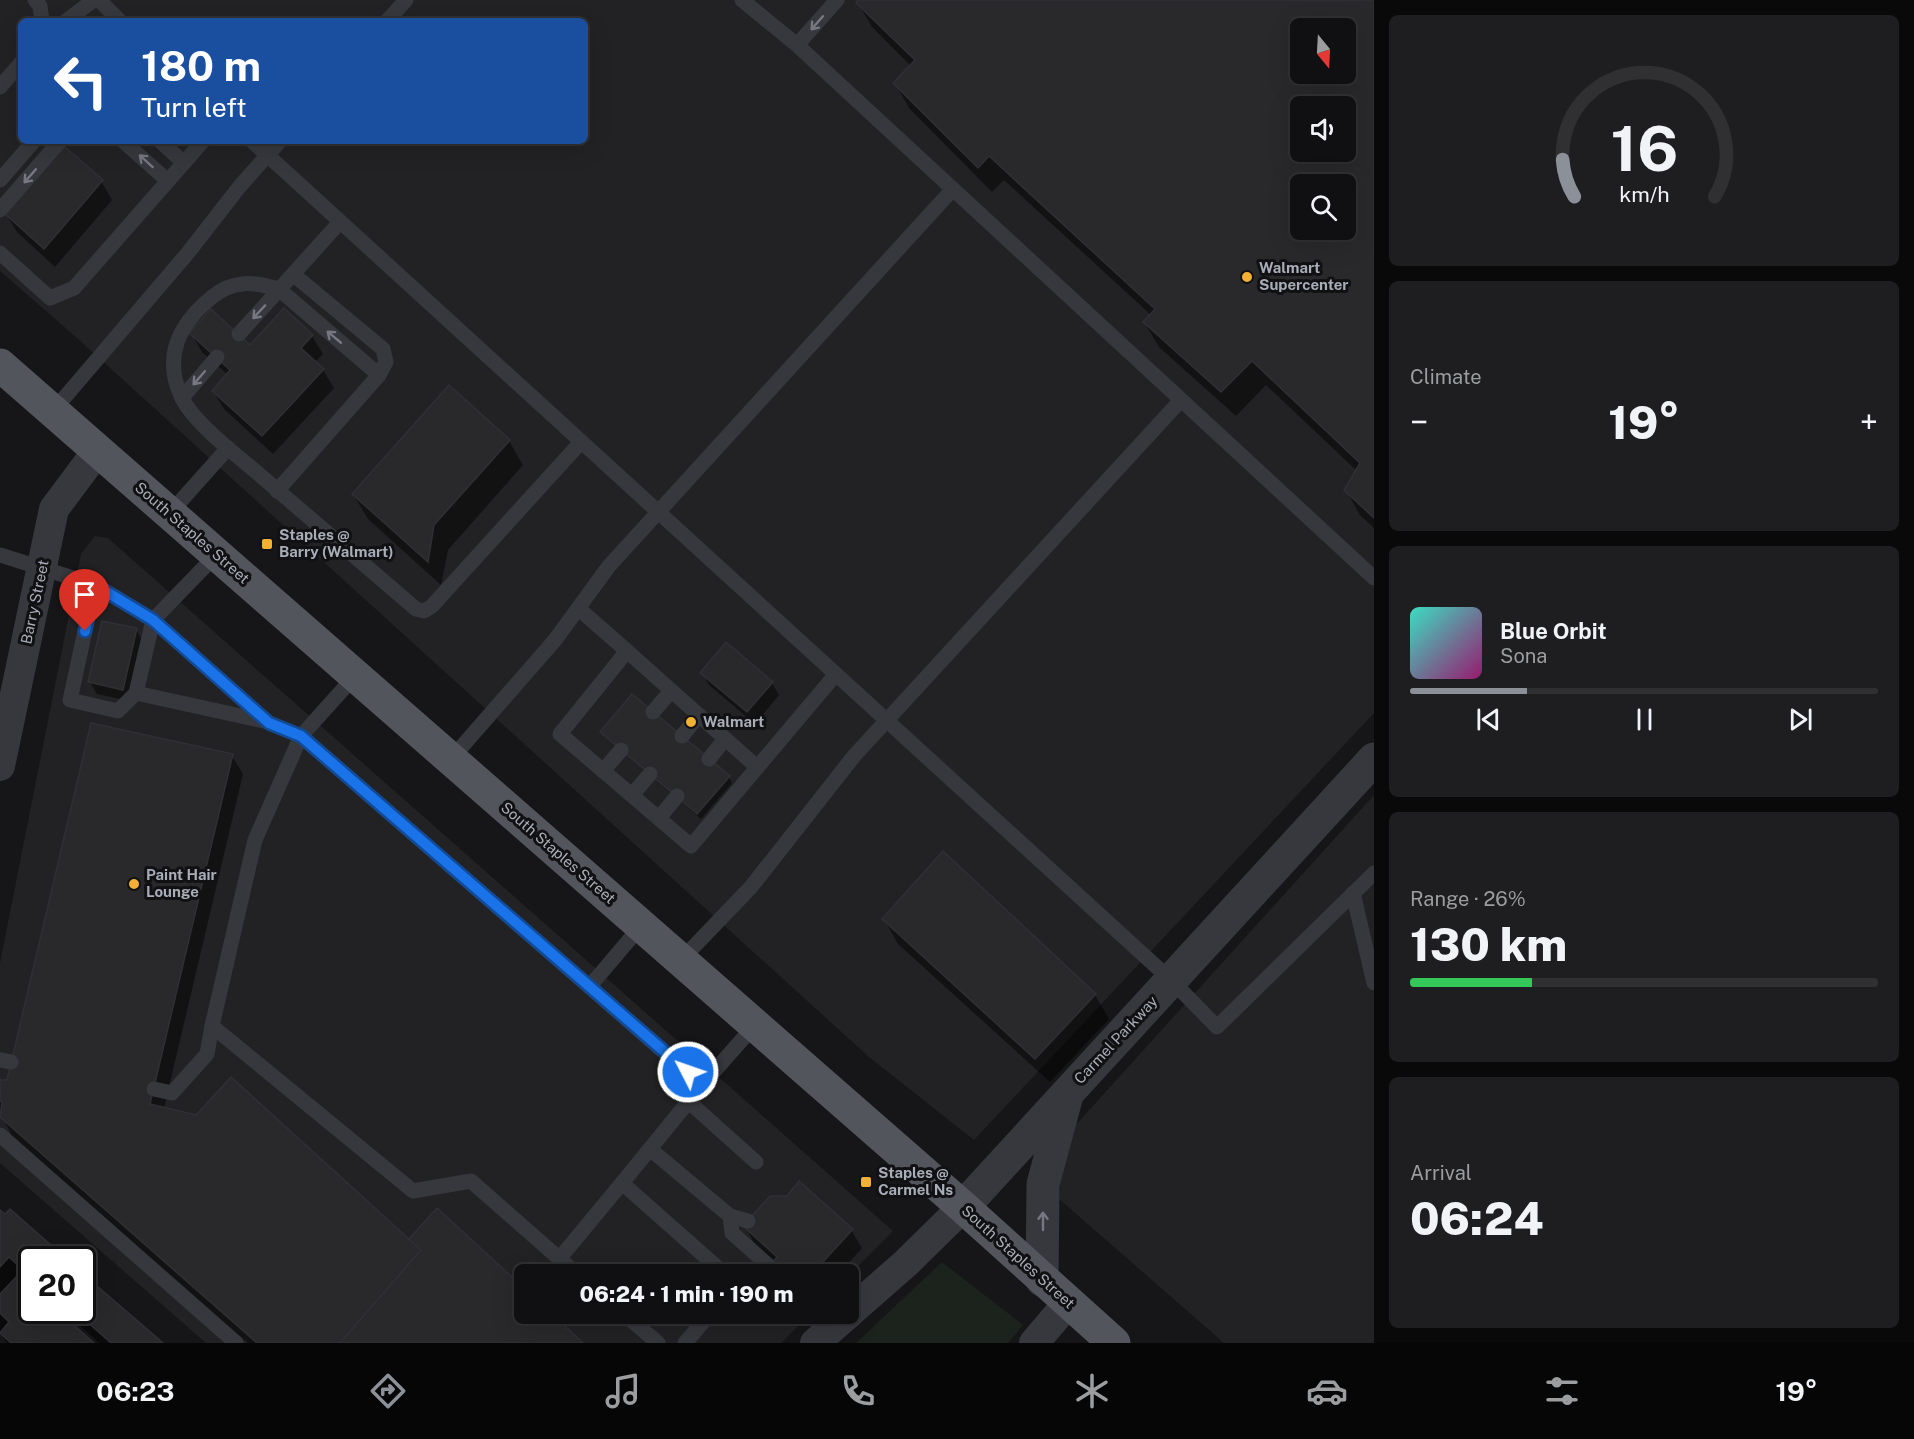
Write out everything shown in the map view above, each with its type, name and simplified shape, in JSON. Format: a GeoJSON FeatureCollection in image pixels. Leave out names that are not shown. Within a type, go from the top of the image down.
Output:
{"type":"FeatureCollection","features":[{"type":"Feature","properties":{"kind":"main road","name":"South Staples Street"},"geometry":{"type":"LineString","coordinates":[[0,365],[963,1207],[1114,1343]]}},
{"type":"Feature","properties":{"kind":"street","name":"Barry Street"},"geometry":{"type":"LineString","coordinates":[[0,766],[54,509],[98,450]]}},
{"type":"Feature","properties":{"kind":"street","name":"Carmel Parkway"},"geometry":{"type":"LineString","coordinates":[[859,1302],[906,1263],[963,1207],[1374,759]]}},
{"type":"Feature","properties":{"kind":"street"},"geometry":{"type":"LineString","coordinates":[[1042,1280],[1043,1184],[1068,1092]]}},
{"type":"Feature","properties":{"kind":"street"},"geometry":{"type":"LineString","coordinates":[[1034,1343],[1068,1303]]}},
{"type":"Feature","properties":{"kind":"street","name":"Carmel Parkway"},"geometry":{"type":"LineString","coordinates":[[815,1343],[834,1324]]}},
{"type":"Feature","properties":{"kind":"lane"},"geometry":{"type":"LineString","coordinates":[[35,0],[40,6],[42,18]]}},
{"type":"Feature","properties":{"kind":"lane"},"geometry":{"type":"LineString","coordinates":[[70,18],[94,0]]}},
{"type":"Feature","properties":{"kind":"lane"},"geometry":{"type":"LineString","coordinates":[[99,0],[117,18]]}},
{"type":"Feature","properties":{"kind":"lane"},"geometry":{"type":"LineString","coordinates":[[390,18],[406,0]]}},
{"type":"Feature","properties":{"kind":"lane"},"geometry":{"type":"LineString","coordinates":[[742,0],[797,45],[1374,578]]}},
{"type":"Feature","properties":{"kind":"lane"},"geometry":{"type":"LineString","coordinates":[[797,45],[837,0]]}},
{"type":"Feature","properties":{"kind":"lane"},"geometry":{"type":"LineString","coordinates":[[0,87],[18,66]]}},
{"type":"Feature","properties":{"kind":"lane"},"geometry":{"type":"LineString","coordinates":[[0,180],[31,144]]}},
{"type":"Feature","properties":{"kind":"lane"},"geometry":{"type":"LineString","coordinates":[[0,210],[57,144]]}},
{"type":"Feature","properties":{"kind":"lane"},"geometry":{"type":"LineString","coordinates":[[126,144],[168,181]]}},
{"type":"Feature","properties":{"kind":"lane"},"geometry":{"type":"LineString","coordinates":[[163,144],[184,163]]}},
{"type":"Feature","properties":{"kind":"lane"},"geometry":{"type":"LineString","coordinates":[[2,258],[50,298],[75,288],[200,144]]}},
{"type":"Feature","properties":{"kind":"lane"},"geometry":{"type":"LineString","coordinates":[[255,144],[1171,980],[1217,1027],[1374,873]]}},
{"type":"Feature","properties":{"kind":"lane"},"geometry":{"type":"LineString","coordinates":[[53,411],[277,144]]}},
{"type":"Feature","properties":{"kind":"lane"},"geometry":{"type":"LineString","coordinates":[[451,759],[555,640],[609,566],[953,189]]}},
{"type":"Feature","properties":{"kind":"lane"},"geometry":{"type":"LineString","coordinates":[[239,334],[340,222]]}},
{"type":"Feature","properties":{"kind":"lane"},"geometry":{"type":"LineString","coordinates":[[277,491],[379,375],[386,362],[383,349],[294,274]]}},
{"type":"Feature","properties":{"kind":"lane"},"geometry":{"type":"LineString","coordinates":[[379,375],[280,290],[262,284],[245,282],[231,286],[213,297],[195,314],[184,327],[176,342],[173,360],[175,379],[182,398],[195,416],[277,491],[416,609],[424,611],[432,606],[581,442]]}},
{"type":"Feature","properties":{"kind":"lane"},"geometry":{"type":"LineString","coordinates":[[182,398],[217,357]]}},
{"type":"Feature","properties":{"kind":"lane"},"geometry":{"type":"LineString","coordinates":[[681,960],[751,887],[854,756],[1181,400]]}},
{"type":"Feature","properties":{"kind":"lane"},"geometry":{"type":"LineString","coordinates":[[170,513],[228,448]]}},
{"type":"Feature","properties":{"kind":"lane"},"geometry":{"type":"LineString","coordinates":[[95,585],[70,700],[118,711],[136,693],[153,620],[217,554]]}},
{"type":"Feature","properties":{"kind":"lane"},"geometry":{"type":"LineString","coordinates":[[0,555],[95,585],[153,620],[269,723]]}},
{"type":"Feature","properties":{"kind":"lane"},"geometry":{"type":"LineString","coordinates":[[579,609],[757,766]]}},
{"type":"Feature","properties":{"kind":"lane"},"geometry":{"type":"LineString","coordinates":[[627,651],[560,734],[691,846],[836,674]]}},
{"type":"Feature","properties":{"kind":"lane"},"geometry":{"type":"LineString","coordinates":[[154,1089],[172,1094],[207,1054],[255,840],[301,736],[355,676]]}},
{"type":"Feature","properties":{"kind":"lane"},"geometry":{"type":"LineString","coordinates":[[653,712],[671,691]]}},
{"type":"Feature","properties":{"kind":"lane"},"geometry":{"type":"LineString","coordinates":[[136,693],[269,723],[301,736],[702,1085]]}},
{"type":"Feature","properties":{"kind":"lane"},"geometry":{"type":"LineString","coordinates":[[682,736],[699,716]]}},
{"type":"Feature","properties":{"kind":"lane"},"geometry":{"type":"LineString","coordinates":[[709,759],[725,739]]}},
{"type":"Feature","properties":{"kind":"lane"},"geometry":{"type":"LineString","coordinates":[[603,771],[621,750]]}},
{"type":"Feature","properties":{"kind":"lane"},"geometry":{"type":"LineString","coordinates":[[632,795],[650,774]]}},
{"type":"Feature","properties":{"kind":"lane"},"geometry":{"type":"LineString","coordinates":[[659,818],[677,796]]}},
{"type":"Feature","properties":{"kind":"lane"},"geometry":{"type":"LineString","coordinates":[[1353,893],[1374,983]]}},
{"type":"Feature","properties":{"kind":"lane"},"geometry":{"type":"LineString","coordinates":[[590,986],[641,926]]}},
{"type":"Feature","properties":{"kind":"lane"},"geometry":{"type":"LineString","coordinates":[[559,1259],[702,1085],[755,1025]]}},
{"type":"Feature","properties":{"kind":"lane"},"geometry":{"type":"LineString","coordinates":[[212,1026],[413,1191],[471,1181],[565,1264]]}},
{"type":"Feature","properties":{"kind":"lane"},"geometry":{"type":"LineString","coordinates":[[688,1102],[756,1162]]}},
{"type":"Feature","properties":{"kind":"lane"},"geometry":{"type":"LineString","coordinates":[[0,1135],[236,1343]]}},
{"type":"Feature","properties":{"kind":"lane"},"geometry":{"type":"LineString","coordinates":[[650,1149],[730,1216],[748,1221]]}},
{"type":"Feature","properties":{"kind":"lane"},"geometry":{"type":"LineString","coordinates":[[622,1183],[714,1264]]}},
{"type":"Feature","properties":{"kind":"lane"},"geometry":{"type":"LineString","coordinates":[[730,1216],[732,1233],[767,1264]]}},
{"type":"Feature","properties":{"kind":"lane"},"geometry":{"type":"LineString","coordinates":[[636,1324],[658,1343]]}},
{"type":"Feature","properties":{"kind":"lane"},"geometry":{"type":"LineString","coordinates":[[685,1343],[701,1324]]}},
{"type":"Feature","properties":{"kind":"shaded area"},"geometry":{"type":"Polygon","coordinates":[[[0,0],[1374,0],[1374,713],[974,1140],[869,1057],[77,338],[0,271],[0,0]]]}},
{"type":"Feature","properties":{"kind":"shaded area"},"geometry":{"type":"Polygon","coordinates":[[[95,536],[108,538],[893,1231],[859,1265],[514,1264],[514,1324],[800,1324],[781,1343],[206,1343],[0,1163],[0,963],[81,554],[95,536]]]}},
{"type":"Feature","properties":{"kind":"shaded area"},"geometry":{"type":"Polygon","coordinates":[[[1374,795],[1374,1343],[1224,1343],[1059,1199],[1063,1139],[1374,795]]]}},
{"type":"Feature","properties":{"kind":"shaded area"},"geometry":{"type":"Polygon","coordinates":[[[942,1262],[1023,1325],[1008,1343],[856,1343],[942,1262]]]}},
{"type":"Feature","properties":{"kind":"building","name":"Walmart Supercenter"},"geometry":{"type":"Polygon","coordinates":[[[858,0],[1374,0],[1374,518],[1344,490],[1360,463],[1252,361],[1221,392],[1143,322],[1155,309],[989,156],[978,168],[893,83],[915,60],[856,3],[858,0]]]}},
{"type":"Feature","properties":{"kind":"building"},"geometry":{"type":"Polygon","coordinates":[[[64,146],[103,180],[44,249],[4,213],[64,146]]]}},
{"type":"Feature","properties":{"kind":"building"},"geometry":{"type":"Polygon","coordinates":[[[284,308],[313,335],[301,348],[324,369],[262,436],[212,391],[230,370],[189,333],[211,309],[250,345],[284,308]]]}},
{"type":"Feature","properties":{"kind":"building"},"geometry":{"type":"Polygon","coordinates":[[[449,385],[510,440],[434,525],[428,562],[352,494],[449,385]]]}},
{"type":"Feature","properties":{"kind":"building"},"geometry":{"type":"Polygon","coordinates":[[[102,621],[137,628],[123,690],[88,682],[102,621]]]}},
{"type":"Feature","properties":{"kind":"building"},"geometry":{"type":"Polygon","coordinates":[[[726,642],[773,682],[747,712],[700,673],[726,642]]]}},
{"type":"Feature","properties":{"kind":"building"},"geometry":{"type":"Polygon","coordinates":[[[632,694],[730,776],[697,814],[600,732],[632,694]]]}},
{"type":"Feature","properties":{"kind":"building"},"geometry":{"type":"Polygon","coordinates":[[[91,723],[233,754],[150,1104],[196,1115],[231,1077],[421,1250],[340,1343],[257,1343],[0,1117],[2,1102],[0,1101],[0,1080],[7,1080],[91,723]]]}},
{"type":"Feature","properties":{"kind":"building"},"geometry":{"type":"Polygon","coordinates":[[[943,851],[1096,994],[1035,1059],[882,919],[943,851]]]}},
{"type":"Feature","properties":{"kind":"building"},"geometry":{"type":"Polygon","coordinates":[[[799,1181],[853,1229],[821,1264],[771,1264],[777,1257],[743,1226],[770,1196],[787,1196],[799,1181]]]}},
{"type":"Feature","properties":{"kind":"building"},"geometry":{"type":"Polygon","coordinates":[[[437,1208],[514,1279],[514,1324],[563,1324],[583,1343],[340,1343],[421,1250],[409,1239],[437,1208]]]}},
{"type":"Feature","properties":{"kind":"building"},"geometry":{"type":"Polygon","coordinates":[[[10,1209],[52,1246],[18,1246],[18,1265],[9,1257],[0,1267],[0,1210],[5,1214],[10,1209]]]}},
{"type":"Feature","properties":{"kind":"building"},"geometry":{"type":"Polygon","coordinates":[[[18,1275],[18,1324],[73,1324],[94,1343],[11,1343],[0,1333],[9,1322],[0,1313],[0,1294],[18,1275]]]}},
{"type":"Feature","properties":{"kind":"building"},"geometry":{"type":"Polygon","coordinates":[[[96,1285],[163,1343],[111,1343],[90,1324],[96,1324],[96,1285]]]}},
{"type":"Feature","properties":{"kind":"place","name":"Walmart Supercenter"},"geometry":{"type":"Point","coordinates":[1247,277]}},
{"type":"Feature","properties":{"kind":"place","name":"Staples @ Barry (Walmart)"},"geometry":{"type":"Point","coordinates":[267,544]}},
{"type":"Feature","properties":{"kind":"place","name":"Walmart"},"geometry":{"type":"Point","coordinates":[691,722]}},
{"type":"Feature","properties":{"kind":"place","name":"Paint Hair Lounge"},"geometry":{"type":"Point","coordinates":[134,884]}},
{"type":"Feature","properties":{"kind":"place","name":"Staples @ Carmel Ns"},"geometry":{"type":"Point","coordinates":[866,1182]}},
{"type":"Feature","properties":{"kind":"route"},"geometry":{"type":"LineString","coordinates":[[85,631],[95,585],[153,620],[269,723],[301,736],[364,789],[688,1072]]}}]}
